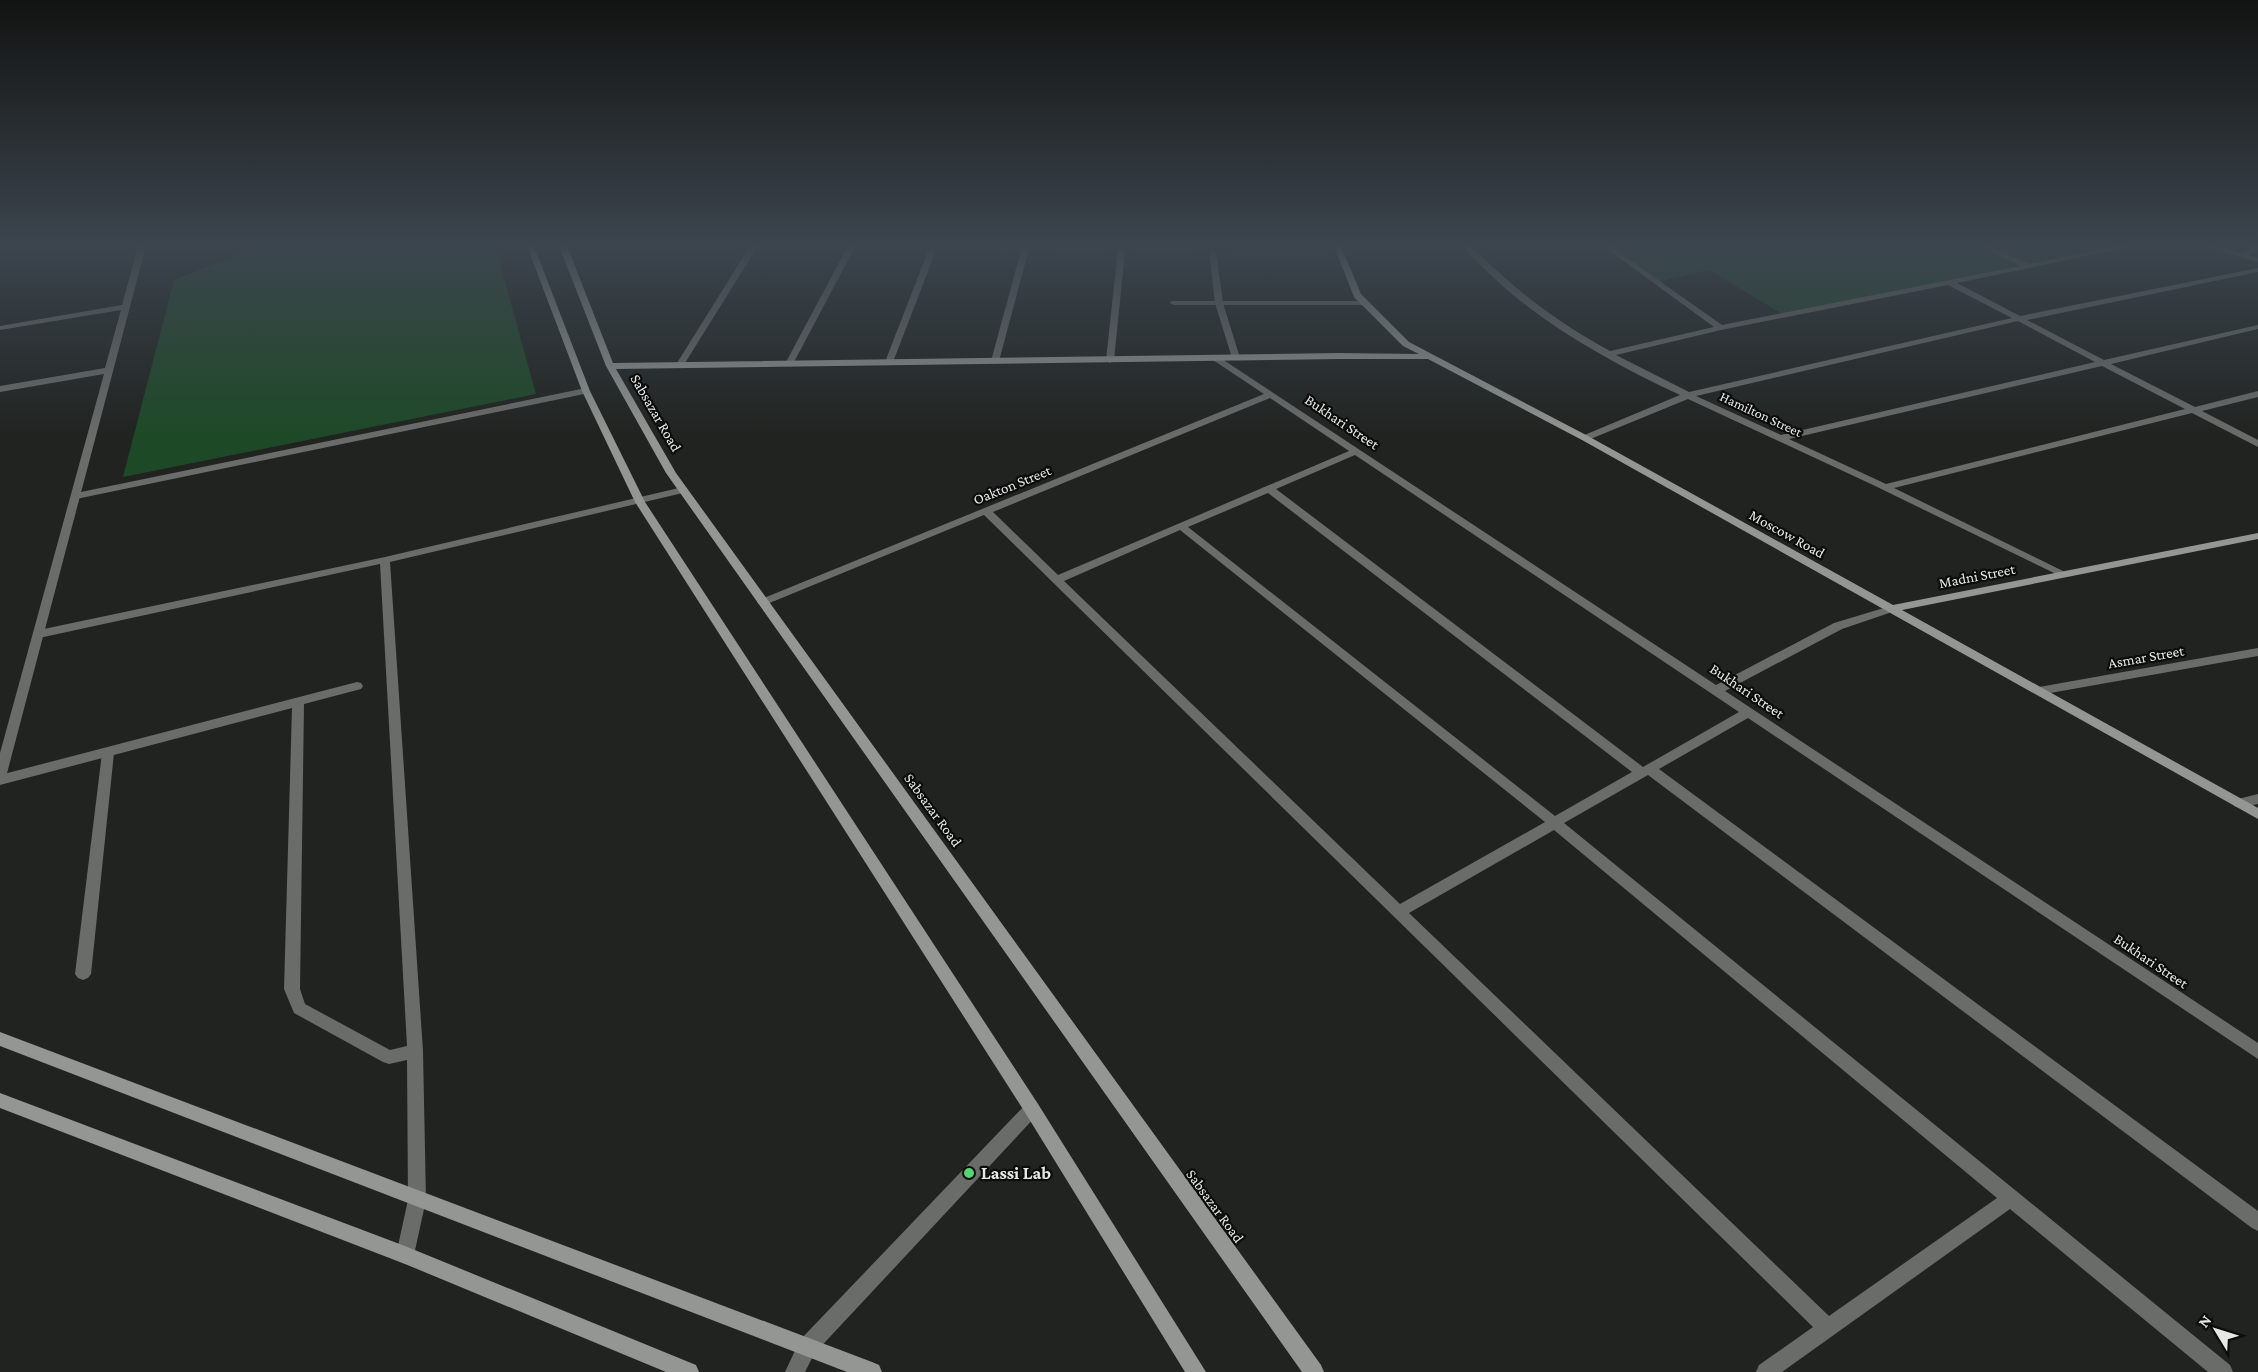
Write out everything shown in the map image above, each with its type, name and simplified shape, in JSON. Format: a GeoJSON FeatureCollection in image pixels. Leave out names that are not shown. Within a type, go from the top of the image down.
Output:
{"type":"FeatureCollection","features":[{"type":"Feature","properties":{"kind":"street"},"geometry":{"type":"LineString","coordinates":[[0,328],[107,310]]}},
{"type":"Feature","properties":{"kind":"street"},"geometry":{"type":"LineString","coordinates":[[124,310],[0,778],[108,753],[357,686]]}},
{"type":"Feature","properties":{"kind":"street"},"geometry":{"type":"LineString","coordinates":[[555,310],[586,391],[640,502],[1032,1109],[1196,1372]]}},
{"type":"Feature","properties":{"kind":"street","name":"Sabsazar Road"},"geometry":{"type":"LineString","coordinates":[[588,310],[610,366],[683,490],[1314,1372]]}},
{"type":"Feature","properties":{"kind":"street"},"geometry":{"type":"LineString","coordinates":[[681,363],[714,310]]}},
{"type":"Feature","properties":{"kind":"street"},"geometry":{"type":"LineString","coordinates":[[790,362],[818,310]]}},
{"type":"Feature","properties":{"kind":"street"},"geometry":{"type":"LineString","coordinates":[[889,362],[909,310]]}},
{"type":"Feature","properties":{"kind":"street"},"geometry":{"type":"LineString","coordinates":[[995,361],[1009,310]]}},
{"type":"Feature","properties":{"kind":"street"},"geometry":{"type":"LineString","coordinates":[[1110,360],[1115,310]]}},
{"type":"Feature","properties":{"kind":"street"},"geometry":{"type":"LineString","coordinates":[[1221,310],[1236,358]]}},
{"type":"Feature","properties":{"kind":"street","name":"Moscow Road"},"geometry":{"type":"LineString","coordinates":[[1372,310],[1406,344],[1585,438],[2258,813]]}},
{"type":"Feature","properties":{"kind":"street","name":"Hamilton Street"},"geometry":{"type":"LineString","coordinates":[[1539,310],[1610,354],[1689,395],[1886,487],[2064,574]]}},
{"type":"Feature","properties":{"kind":"street"},"geometry":{"type":"LineString","coordinates":[[1696,310],[1721,328]]}},
{"type":"Feature","properties":{"kind":"street"},"geometry":{"type":"LineString","coordinates":[[1610,354],[1810,310]]}},
{"type":"Feature","properties":{"kind":"street"},"geometry":{"type":"LineString","coordinates":[[2002,310],[2258,444]]}},
{"type":"Feature","properties":{"kind":"street"},"geometry":{"type":"LineString","coordinates":[[1585,438],[1689,395],[2063,310]]}},
{"type":"Feature","properties":{"kind":"street"},"geometry":{"type":"LineString","coordinates":[[1780,438],[2258,327]]}},
{"type":"Feature","properties":{"kind":"street"},"geometry":{"type":"LineString","coordinates":[[610,366],[681,363],[1431,357]]}},
{"type":"Feature","properties":{"kind":"street","name":"Bukhari Street"},"geometry":{"type":"LineString","coordinates":[[1216,358],[2258,1052]]}},
{"type":"Feature","properties":{"kind":"street"},"geometry":{"type":"LineString","coordinates":[[0,389],[109,369]]}},
{"type":"Feature","properties":{"kind":"street"},"geometry":{"type":"LineString","coordinates":[[76,496],[586,391]]}},
{"type":"Feature","properties":{"kind":"street","name":"Oakton Street"},"geometry":{"type":"LineString","coordinates":[[764,602],[1271,394]]}},
{"type":"Feature","properties":{"kind":"street"},"geometry":{"type":"LineString","coordinates":[[1886,487],[2258,394]]}},
{"type":"Feature","properties":{"kind":"street"},"geometry":{"type":"LineString","coordinates":[[1056,580],[1356,451]]}},
{"type":"Feature","properties":{"kind":"street"},"geometry":{"type":"LineString","coordinates":[[1268,488],[1646,771],[2258,1222]]}},
{"type":"Feature","properties":{"kind":"street"},"geometry":{"type":"LineString","coordinates":[[39,634],[385,560],[640,502],[683,490]]}},
{"type":"Feature","properties":{"kind":"street"},"geometry":{"type":"LineString","coordinates":[[986,512],[1827,1328]]}},
{"type":"Feature","properties":{"kind":"street"},"geometry":{"type":"LineString","coordinates":[[1181,526],[1555,823],[2223,1372]]}},
{"type":"Feature","properties":{"kind":"street","name":"Madni Street"},"geometry":{"type":"LineString","coordinates":[[1716,690],[1838,626],[1891,609],[2258,536]]}},
{"type":"Feature","properties":{"kind":"street"},"geometry":{"type":"LineString","coordinates":[[385,560],[415,1051],[417,1200],[405,1255]]}},
{"type":"Feature","properties":{"kind":"street","name":"Asmar Street"},"geometry":{"type":"LineString","coordinates":[[2039,692],[2258,652]]}},
{"type":"Feature","properties":{"kind":"street"},"geometry":{"type":"LineString","coordinates":[[298,702],[292,989],[299,1008],[363,1044],[389,1057],[415,1051]]}},
{"type":"Feature","properties":{"kind":"street"},"geometry":{"type":"LineString","coordinates":[[1398,912],[1749,712]]}},
{"type":"Feature","properties":{"kind":"street"},"geometry":{"type":"LineString","coordinates":[[83,974],[108,753]]}},
{"type":"Feature","properties":{"kind":"street"},"geometry":{"type":"LineString","coordinates":[[2239,803],[2258,799]]}},
{"type":"Feature","properties":{"kind":"street"},"geometry":{"type":"LineString","coordinates":[[0,1039],[872,1372]]}},
{"type":"Feature","properties":{"kind":"street"},"geometry":{"type":"LineString","coordinates":[[0,1100],[405,1255],[689,1372]]}},
{"type":"Feature","properties":{"kind":"street"},"geometry":{"type":"LineString","coordinates":[[795,1372],[807,1347],[1032,1109]]}},
{"type":"Feature","properties":{"kind":"street"},"geometry":{"type":"LineString","coordinates":[[1767,1372],[2010,1199]]}},
{"type":"Feature","properties":{"kind":"green space"},"geometry":{"type":"Polygon","coordinates":[[[166,310],[513,310],[536,394],[123,477],[166,310]]]}},
{"type":"Feature","properties":{"kind":"green space"},"geometry":{"type":"Polygon","coordinates":[[[1776,310],[1809,310],[1784,315],[1776,310]]]}},
{"type":"Feature","properties":{"kind":"place","name":"Lassi Lab"},"geometry":{"type":"Point","coordinates":[969,1173]}}]}
